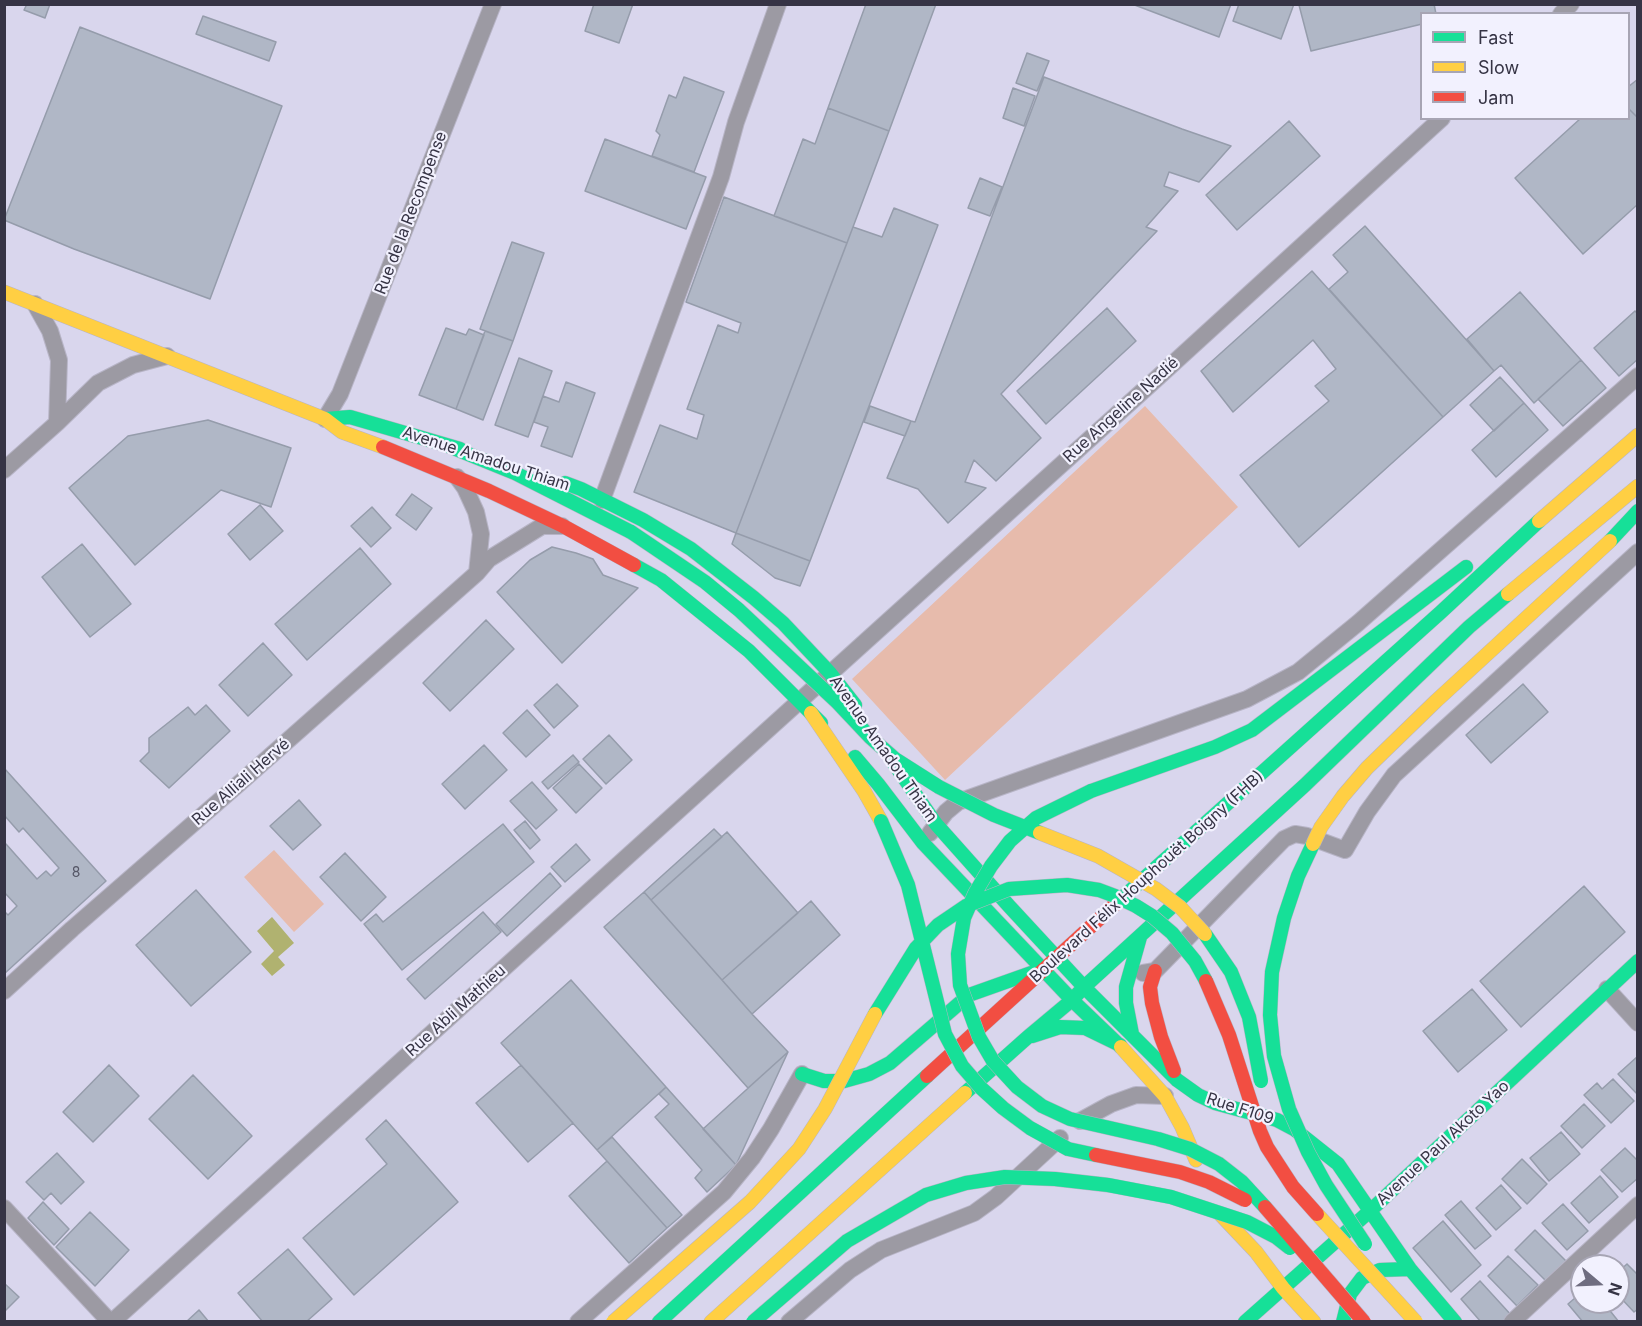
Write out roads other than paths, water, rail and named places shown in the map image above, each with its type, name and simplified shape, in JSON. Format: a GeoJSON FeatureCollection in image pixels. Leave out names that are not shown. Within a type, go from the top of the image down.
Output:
{"type":"FeatureCollection","features":[{"type":"Feature","properties":{"kind":"main road","name":"Avenue Amadou Thiam"},"geometry":{"type":"LineString","coordinates":[[4,292],[325,418],[342,432],[403,454],[563,526],[661,580],[713,620],[749,651],[847,748],[923,843],[1072,1000],[1120,1045],[1166,1096],[1182,1127],[1218,1212],[1256,1252],[1283,1288],[1314,1322]]}},
{"type":"Feature","properties":{"kind":"main road","name":"Avenue Amadou Thiam"},"geometry":{"type":"LineString","coordinates":[[325,418],[351,417],[528,469],[581,489],[643,520],[691,549],[783,623],[830,673],[849,696],[936,824],[1084,987]]}},
{"type":"Feature","properties":{"kind":"main road","name":"Boulevard Félix Houphouët Boigny (FHB)"},"geometry":{"type":"LineString","coordinates":[[659,1322],[1043,969],[1442,612],[1559,503],[1638,435]]}},
{"type":"Feature","properties":{"kind":"main road"},"geometry":{"type":"LineString","coordinates":[[446,445],[515,473],[631,532],[705,582],[739,610],[895,759],[939,787],[994,814],[1098,856],[1180,907],[1208,937],[1231,972],[1249,1017],[1265,1101],[1293,1187]]}},
{"type":"Feature","properties":{"kind":"main road"},"geometry":{"type":"LineString","coordinates":[[711,1322],[1072,1000],[1305,785],[1470,627],[1638,486]]}},
{"type":"Feature","properties":{"kind":"main road"},"geometry":{"type":"LineString","coordinates":[[1363,1322],[1272,1214],[1242,1182],[1219,1164],[1190,1149],[1158,1139],[1070,1119],[1042,1106],[1017,1087],[993,1061],[979,1036],[960,985],[958,954],[964,918],[991,866],[1010,841],[1036,818],[1091,791],[1215,747],[1252,730],[1478,558],[1559,503]]}},
{"type":"Feature","properties":{"kind":"main road"},"geometry":{"type":"LineString","coordinates":[[1416,1322],[1326,1185],[1289,1109],[1274,1056],[1270,1015],[1272,972],[1284,918],[1298,876],[1321,827],[1367,768],[1436,701],[1610,541],[1638,511]]}},
{"type":"Feature","properties":{"kind":"main road"},"geometry":{"type":"LineString","coordinates":[[811,713],[864,791],[881,821],[908,885],[945,1034],[962,1065],[981,1088],[1030,1128],[1068,1149],[1180,1172],[1209,1182],[1272,1214]]}},
{"type":"Feature","properties":{"kind":"main road"},"geometry":{"type":"LineString","coordinates":[[613,1322],[750,1202],[799,1149],[825,1109],[878,1009],[916,948],[938,925],[966,906],[1009,890],[1067,885],[1099,890],[1115,896],[1152,916],[1173,933],[1195,961],[1212,993],[1229,1035],[1267,1147],[1293,1187],[1416,1322]]}},
{"type":"Feature","properties":{"kind":"main road"},"geometry":{"type":"LineString","coordinates":[[1132,1034],[1126,1003],[1126,987],[1140,937]]}},
{"type":"Feature","properties":{"kind":"main road","name":"Avenue Paul Akoto Yao"},"geometry":{"type":"LineString","coordinates":[[1245,1322],[1371,1210],[1638,961]]}},
{"type":"Feature","properties":{"kind":"main road"},"geometry":{"type":"LineString","coordinates":[[802,1074],[824,1081],[844,1081],[868,1074],[890,1063],[969,995],[1043,969]]}},
{"type":"Feature","properties":{"kind":"main road"},"geometry":{"type":"LineString","coordinates":[[1155,971],[1150,987],[1152,1003],[1161,1037],[1177,1080]]}},
{"type":"Feature","properties":{"kind":"main road","name":"Rue F109"},"geometry":{"type":"LineString","coordinates":[[1084,987],[1177,1080],[1198,1095],[1215,1103],[1276,1120],[1294,1129],[1338,1164],[1410,1269],[1455,1322]]}},
{"type":"Feature","properties":{"kind":"main road"},"geometry":{"type":"LineString","coordinates":[[1029,1036],[1060,1027],[1086,1028],[1120,1045]]}},
{"type":"Feature","properties":{"kind":"main road"},"geometry":{"type":"LineString","coordinates":[[1256,1252],[1289,1244],[1310,1227],[1330,1206],[1337,1183],[1338,1164]]}},
{"type":"Feature","properties":{"kind":"main road"},"geometry":{"type":"LineString","coordinates":[[753,1322],[847,1241],[926,1195],[966,1183],[1005,1177],[1055,1179],[1118,1187],[1181,1200],[1247,1222],[1276,1237],[1321,1274],[1363,1322]]}},
{"type":"Feature","properties":{"kind":"main road"},"geometry":{"type":"LineString","coordinates":[[1343,1322],[1350,1294],[1362,1278],[1380,1269],[1410,1269]]}},
{"type":"Feature","properties":{"kind":"street","name":"Rue de la Recompense"},"geometry":{"type":"LineString","coordinates":[[325,418],[340,394],[492,4]]}},
{"type":"Feature","properties":{"kind":"street"},"geometry":{"type":"LineString","coordinates":[[602,500],[721,177],[736,122],[778,4]]}},
{"type":"Feature","properties":{"kind":"street","name":"Rue Angeline Nadié"},"geometry":{"type":"LineString","coordinates":[[799,700],[1440,120]]}},
{"type":"Feature","properties":{"kind":"street"},"geometry":{"type":"LineString","coordinates":[[35,304],[50,332],[59,360],[57,423]]}},
{"type":"Feature","properties":{"kind":"street"},"geometry":{"type":"LineString","coordinates":[[4,470],[98,383],[133,364],[166,356]]}},
{"type":"Feature","properties":{"kind":"street"},"geometry":{"type":"LineString","coordinates":[[923,843],[946,812],[958,802],[1247,699],[1298,672],[1358,623],[1638,376]]}},
{"type":"Feature","properties":{"kind":"street"},"geometry":{"type":"LineString","coordinates":[[457,477],[476,512],[481,534],[477,573]]}},
{"type":"Feature","properties":{"kind":"street","name":"Rue Alliali Hervé"},"geometry":{"type":"LineString","coordinates":[[4,991],[477,573],[489,559],[542,526],[563,526]]}},
{"type":"Feature","properties":{"kind":"street"},"geometry":{"type":"LineString","coordinates":[[1084,987],[1155,971],[1284,838],[1295,834],[1307,836],[1345,850],[1367,812],[1394,775],[1638,552]]}},
{"type":"Feature","properties":{"kind":"street","name":"Rue Abli Mathieu"},"geometry":{"type":"LineString","coordinates":[[111,1322],[799,700]]}},
{"type":"Feature","properties":{"kind":"street"},"geometry":{"type":"LineString","coordinates":[[1607,989],[1638,1023]]}},
{"type":"Feature","properties":{"kind":"street"},"geometry":{"type":"LineString","coordinates":[[578,1322],[724,1192],[752,1158],[802,1074]]}},
{"type":"Feature","properties":{"kind":"street"},"geometry":{"type":"LineString","coordinates":[[789,1322],[850,1270],[881,1250],[974,1214],[996,1197],[1072,1127],[1083,1120],[1111,1104],[1136,1095],[1166,1096]]}},
{"type":"Feature","properties":{"kind":"street"},"geometry":{"type":"LineString","coordinates":[[1512,1322],[1638,1205]]}},
{"type":"Feature","properties":{"kind":"street"},"geometry":{"type":"LineString","coordinates":[[4,1208],[111,1322]]}}]}
